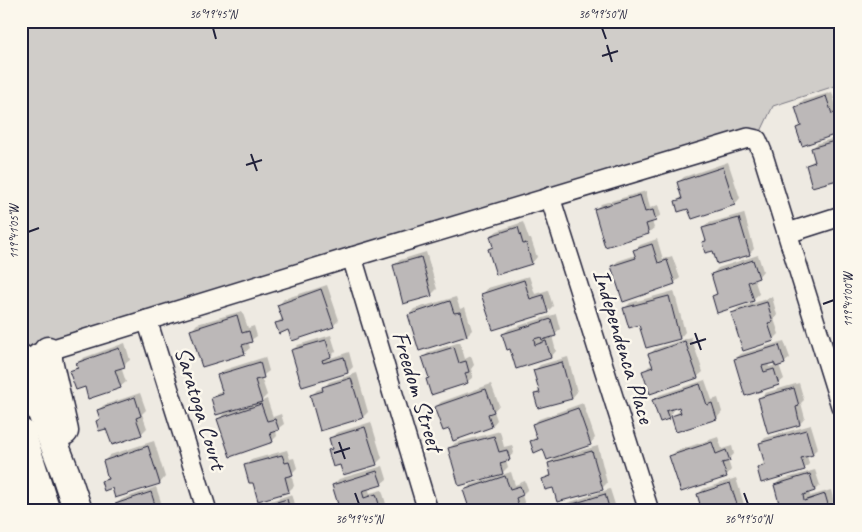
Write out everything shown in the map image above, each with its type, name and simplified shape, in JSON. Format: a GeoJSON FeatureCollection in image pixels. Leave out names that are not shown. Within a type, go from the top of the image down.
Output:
{"type":"FeatureCollection","features":[{"type":"Feature","properties":{"kind":"street"},"geometry":{"type":"LineString","coordinates":[[78,511],[65,472],[21,359],[748,138],[757,140],[762,152],[841,406]]}},
{"type":"Feature","properties":{"kind":"street","name":"Independenca Place"},"geometry":{"type":"LineString","coordinates":[[550,197],[649,511]]}},
{"type":"Feature","properties":{"kind":"street"},"geometry":{"type":"LineString","coordinates":[[788,233],[841,216]]}},
{"type":"Feature","properties":{"kind":"street","name":"Freedom Street"},"geometry":{"type":"LineString","coordinates":[[352,257],[428,511]]}},
{"type":"Feature","properties":{"kind":"street","name":"Saratoga Court"},"geometry":{"type":"LineString","coordinates":[[147,320],[207,511]]}},
{"type":"Feature","properties":{"kind":"street"},"geometry":{"type":"LineString","coordinates":[[48,351],[48,360],[66,435],[65,472]]}},
{"type":"Feature","properties":{"kind":"street"},"geometry":{"type":"LineString","coordinates":[[21,433],[46,511]]}},
{"type":"Feature","properties":{"kind":"shaded area"},"geometry":{"type":"Polygon","coordinates":[[[21,21],[841,21],[841,84],[773,106],[757,140],[21,359],[21,21]]]}},
{"type":"Feature","properties":{"kind":"building"},"geometry":{"type":"Polygon","coordinates":[[[826,96],[832,114],[837,112],[841,122],[836,123],[840,133],[802,146],[796,128],[801,126],[795,107],[826,96]]]}},
{"type":"Feature","properties":{"kind":"building"},"geometry":{"type":"Polygon","coordinates":[[[841,139],[841,179],[812,187],[806,165],[815,162],[811,148],[841,139]]]}},
{"type":"Feature","properties":{"kind":"building"},"geometry":{"type":"Polygon","coordinates":[[[723,167],[735,205],[692,219],[688,209],[678,212],[675,201],[682,199],[677,182],[723,167]]]}},
{"type":"Feature","properties":{"kind":"building"},"geometry":{"type":"Polygon","coordinates":[[[640,195],[645,212],[653,210],[656,221],[646,224],[649,234],[605,247],[594,209],[640,195]]]}},
{"type":"Feature","properties":{"kind":"building"},"geometry":{"type":"Polygon","coordinates":[[[739,218],[750,255],[717,264],[713,251],[705,253],[702,242],[706,241],[702,228],[739,218]]]}},
{"type":"Feature","properties":{"kind":"building"},"geometry":{"type":"Polygon","coordinates":[[[518,227],[523,244],[526,243],[532,264],[496,275],[488,249],[493,247],[490,236],[518,227]]]}},
{"type":"Feature","properties":{"kind":"building"},"geometry":{"type":"Polygon","coordinates":[[[652,244],[658,263],[667,260],[675,284],[623,302],[611,266],[636,258],[633,250],[652,244]]]}},
{"type":"Feature","properties":{"kind":"building"},"geometry":{"type":"Polygon","coordinates":[[[421,257],[432,296],[403,304],[393,265],[421,257]]]}},
{"type":"Feature","properties":{"kind":"building"},"geometry":{"type":"Polygon","coordinates":[[[753,260],[759,278],[748,282],[754,301],[717,313],[712,296],[717,294],[711,274],[753,260]]]}},
{"type":"Feature","properties":{"kind":"building"},"geometry":{"type":"Polygon","coordinates":[[[524,280],[530,299],[543,295],[548,313],[493,330],[481,294],[524,280]]]}},
{"type":"Feature","properties":{"kind":"building"},"geometry":{"type":"Polygon","coordinates":[[[321,289],[334,327],[292,341],[288,330],[279,334],[275,323],[283,321],[277,305],[321,289]]]}},
{"type":"Feature","properties":{"kind":"building"},"geometry":{"type":"Polygon","coordinates":[[[669,296],[680,339],[646,348],[639,325],[629,328],[623,308],[669,296]]]}},
{"type":"Feature","properties":{"kind":"building"},"geometry":{"type":"Polygon","coordinates":[[[450,301],[454,313],[460,312],[467,336],[419,351],[408,315],[450,301]]]}},
{"type":"Feature","properties":{"kind":"building"},"geometry":{"type":"Polygon","coordinates":[[[767,302],[773,322],[768,323],[774,341],[743,351],[731,313],[767,302]]]}},
{"type":"Feature","properties":{"kind":"building"},"geometry":{"type":"Polygon","coordinates":[[[237,315],[242,333],[249,331],[252,342],[242,345],[245,354],[202,367],[190,330],[237,315]]]}},
{"type":"Feature","properties":{"kind":"building"},"geometry":{"type":"Polygon","coordinates":[[[551,319],[556,336],[542,340],[541,337],[534,339],[535,345],[546,341],[551,358],[516,369],[510,349],[507,350],[502,334],[551,319]]]}},
{"type":"Feature","properties":{"kind":"building"},"geometry":{"type":"Polygon","coordinates":[[[326,340],[331,357],[322,360],[323,363],[344,357],[348,373],[302,387],[291,350],[326,340]]]}},
{"type":"Feature","properties":{"kind":"building"},"geometry":{"type":"Polygon","coordinates":[[[685,341],[698,378],[650,394],[642,371],[653,367],[648,354],[685,341]]]}},
{"type":"Feature","properties":{"kind":"building"},"geometry":{"type":"Polygon","coordinates":[[[779,345],[785,364],[776,367],[774,363],[762,366],[764,372],[774,369],[779,385],[745,396],[734,359],[779,345]]]}},
{"type":"Feature","properties":{"kind":"building"},"geometry":{"type":"Polygon","coordinates":[[[454,347],[459,363],[466,361],[469,372],[465,373],[468,383],[431,395],[426,379],[429,378],[422,357],[454,347]]]}},
{"type":"Feature","properties":{"kind":"building"},"geometry":{"type":"Polygon","coordinates":[[[119,348],[125,367],[115,370],[121,388],[88,399],[85,387],[76,390],[69,371],[78,368],[76,363],[119,348]]]}},
{"type":"Feature","properties":{"kind":"building"},"geometry":{"type":"Polygon","coordinates":[[[260,362],[264,378],[255,380],[262,402],[216,415],[211,398],[223,394],[217,375],[260,362]]]}},
{"type":"Feature","properties":{"kind":"building"},"geometry":{"type":"Polygon","coordinates":[[[562,362],[572,399],[538,408],[534,394],[540,393],[533,370],[562,362]]]}},
{"type":"Feature","properties":{"kind":"building"},"geometry":{"type":"Polygon","coordinates":[[[351,378],[363,418],[320,431],[310,395],[323,391],[322,387],[351,378]]]}},
{"type":"Feature","properties":{"kind":"building"},"geometry":{"type":"Polygon","coordinates":[[[700,384],[707,405],[712,403],[717,419],[676,432],[671,416],[681,413],[679,407],[666,411],[669,419],[660,422],[652,400],[700,384]]]}},
{"type":"Feature","properties":{"kind":"building"},"geometry":{"type":"Polygon","coordinates":[[[794,388],[799,406],[796,407],[800,425],[768,434],[758,398],[794,388]]]}},
{"type":"Feature","properties":{"kind":"building"},"geometry":{"type":"Polygon","coordinates":[[[486,389],[494,412],[488,414],[492,427],[453,441],[449,429],[443,431],[434,407],[486,389]]]}},
{"type":"Feature","properties":{"kind":"building"},"geometry":{"type":"Polygon","coordinates":[[[135,397],[141,416],[136,418],[142,435],[112,445],[106,429],[99,431],[96,421],[100,419],[97,410],[135,397]]]}},
{"type":"Feature","properties":{"kind":"building"},"geometry":{"type":"Polygon","coordinates":[[[261,404],[267,421],[275,419],[279,430],[270,433],[273,442],[230,457],[217,419],[261,404]]]}},
{"type":"Feature","properties":{"kind":"building"},"geometry":{"type":"Polygon","coordinates":[[[578,408],[591,445],[547,460],[543,449],[534,453],[530,441],[537,439],[532,424],[578,408]]]}},
{"type":"Feature","properties":{"kind":"building"},"geometry":{"type":"Polygon","coordinates":[[[365,427],[377,465],[343,475],[340,465],[333,467],[328,450],[332,449],[329,438],[365,427]]]}},
{"type":"Feature","properties":{"kind":"building"},"geometry":{"type":"Polygon","coordinates":[[[806,430],[813,455],[801,458],[805,470],[761,483],[757,468],[765,465],[759,443],[806,430]]]}},
{"type":"Feature","properties":{"kind":"building"},"geometry":{"type":"Polygon","coordinates":[[[494,436],[499,452],[507,450],[510,460],[500,463],[503,474],[459,486],[448,448],[494,436]]]}},
{"type":"Feature","properties":{"kind":"building"},"geometry":{"type":"Polygon","coordinates":[[[712,442],[716,454],[726,450],[730,461],[722,463],[727,477],[681,492],[669,456],[712,442]]]}},
{"type":"Feature","properties":{"kind":"building"},"geometry":{"type":"Polygon","coordinates":[[[148,446],[160,484],[115,498],[112,488],[104,491],[101,481],[108,479],[103,461],[148,446]]]}},
{"type":"Feature","properties":{"kind":"building"},"geometry":{"type":"Polygon","coordinates":[[[592,451],[603,490],[557,502],[553,488],[545,490],[542,479],[551,476],[548,463],[592,451]]]}},
{"type":"Feature","properties":{"kind":"building"},"geometry":{"type":"Polygon","coordinates":[[[282,455],[285,463],[289,462],[293,475],[285,477],[289,492],[258,501],[253,483],[249,483],[244,465],[282,455]]]}},
{"type":"Feature","properties":{"kind":"building"},"geometry":{"type":"Polygon","coordinates":[[[377,471],[382,485],[362,491],[364,498],[376,494],[381,511],[340,511],[332,485],[377,471]]]}},
{"type":"Feature","properties":{"kind":"building"},"geometry":{"type":"Polygon","coordinates":[[[810,474],[815,491],[803,495],[804,501],[825,494],[829,508],[822,511],[777,511],[776,508],[780,507],[774,485],[810,474]]]}},
{"type":"Feature","properties":{"kind":"building"},"geometry":{"type":"Polygon","coordinates":[[[505,476],[510,489],[520,486],[523,495],[516,498],[520,511],[470,511],[463,490],[505,476]]]}},
{"type":"Feature","properties":{"kind":"building"},"geometry":{"type":"Polygon","coordinates":[[[730,483],[739,511],[702,511],[697,494],[730,483]]]}},
{"type":"Feature","properties":{"kind":"building"},"geometry":{"type":"Polygon","coordinates":[[[151,492],[157,511],[117,511],[115,504],[151,492]]]}},
{"type":"Feature","properties":{"kind":"building"},"geometry":{"type":"Polygon","coordinates":[[[605,494],[610,511],[561,511],[560,508],[605,494]]]}},
{"type":"Feature","properties":{"kind":"building"},"geometry":{"type":"Polygon","coordinates":[[[287,499],[290,511],[258,511],[257,508],[287,499]]]}}]}
